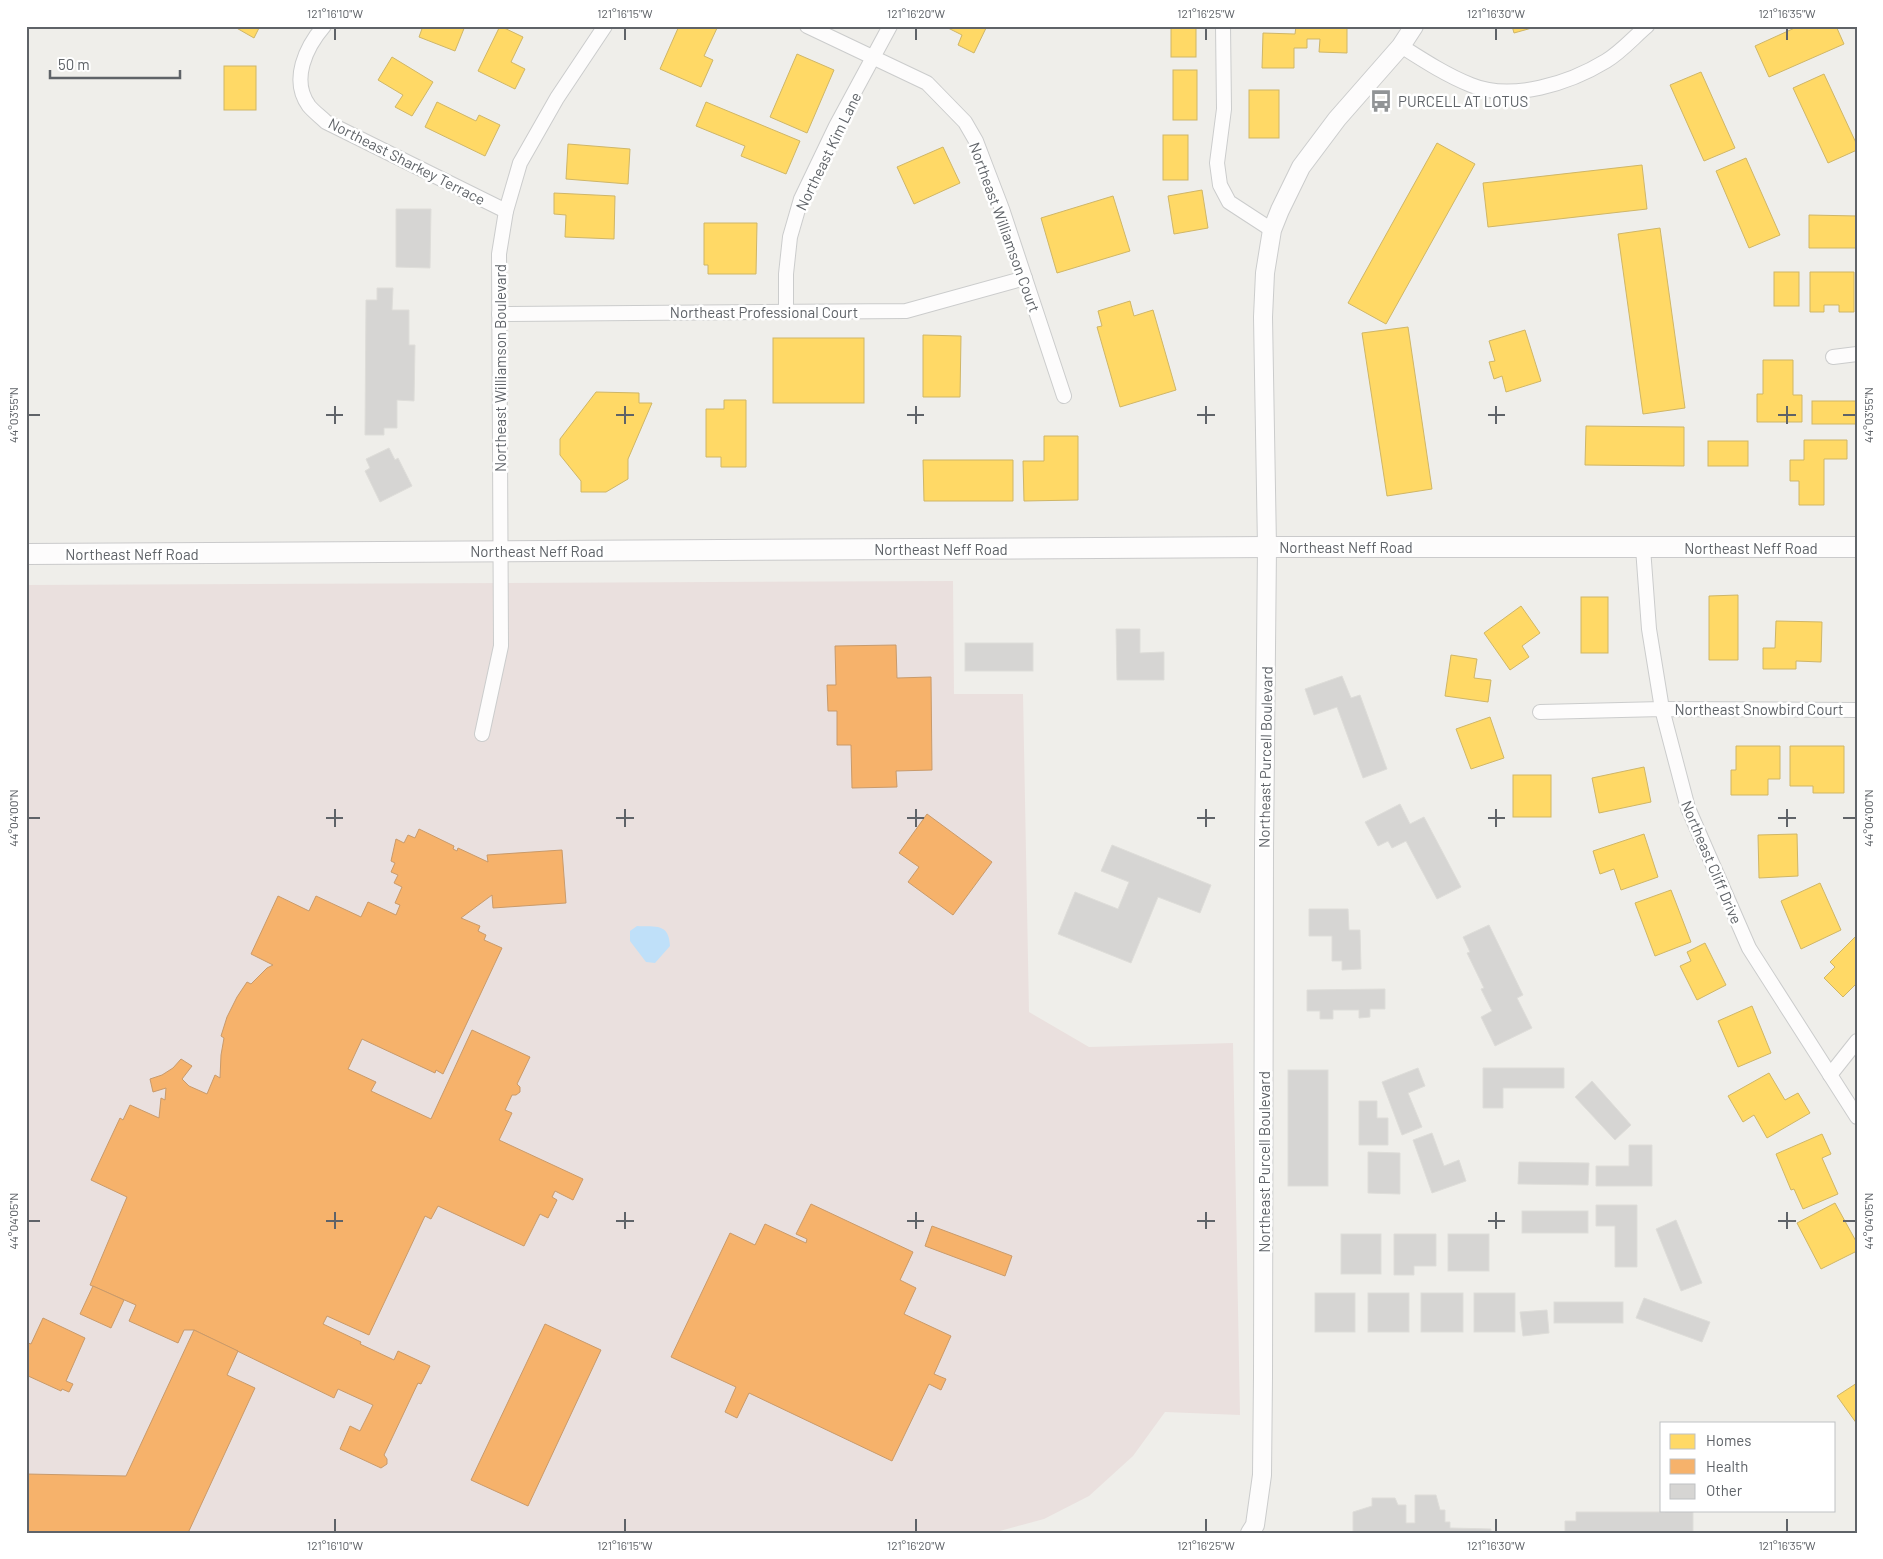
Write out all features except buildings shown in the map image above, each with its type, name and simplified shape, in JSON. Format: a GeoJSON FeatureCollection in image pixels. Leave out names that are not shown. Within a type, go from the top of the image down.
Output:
{"type":"FeatureCollection","features":[{"type":"Feature","properties":{"kind":"main road","name":"Northeast Neff Road"},"geometry":{"type":"LineString","coordinates":[[26,554],[1267,547],[1857,547]]}},
{"type":"Feature","properties":{"kind":"street","name":"Northeast Sharkey Terrace"},"geometry":{"type":"LineString","coordinates":[[324,26],[302,63],[301,90],[309,106],[326,122],[506,211]]}},
{"type":"Feature","properties":{"kind":"street","name":"Northeast Williamson Boulevard"},"geometry":{"type":"LineString","coordinates":[[482,734],[501,646],[499,254],[506,211],[520,163],[557,98],[605,26]]}},
{"type":"Feature","properties":{"kind":"street","name":"Northeast Williamson Court"},"geometry":{"type":"LineString","coordinates":[[808,26],[927,83],[965,122],[976,141],[1002,209],[1064,396]]}},
{"type":"Feature","properties":{"kind":"street","name":"Northeast Kim Lane"},"geometry":{"type":"LineString","coordinates":[[786,312],[786,274],[790,237],[801,199],[836,126],[890,26]]}},
{"type":"Feature","properties":{"kind":"street"},"geometry":{"type":"LineString","coordinates":[[1223,26],[1224,109],[1217,163],[1220,185],[1228,202],[1272,230]]}},
{"type":"Feature","properties":{"kind":"street","name":"Northeast Purcell Boulevard"},"geometry":{"type":"LineString","coordinates":[[1250,1533],[1255,1525],[1262,1475],[1263,1396],[1264,840],[1267,547],[1263,317],[1265,273],[1272,230],[1301,167],[1337,119],[1401,46],[1414,26]]}},
{"type":"Feature","properties":{"kind":"street"},"geometry":{"type":"LineString","coordinates":[[1401,46],[1443,72],[1472,86],[1496,92],[1529,90],[1558,84],[1606,61],[1647,26]]}},
{"type":"Feature","properties":{"kind":"street","name":"Northeast Professional Court"},"geometry":{"type":"LineString","coordinates":[[499,314],[906,311],[1026,278]]}},
{"type":"Feature","properties":{"kind":"street"},"geometry":{"type":"LineString","coordinates":[[1834,357],[1857,354]]}},
{"type":"Feature","properties":{"kind":"street","name":"Northeast Cliff Drive"},"geometry":{"type":"LineString","coordinates":[[1643,548],[1649,628],[1662,709],[1688,808],[1749,948],[1857,1116]]}},
{"type":"Feature","properties":{"kind":"street","name":"Northeast Snowbird Court"},"geometry":{"type":"LineString","coordinates":[[1540,712],[1662,709],[1857,710]]}},
{"type":"Feature","properties":{"kind":"street"},"geometry":{"type":"LineString","coordinates":[[1830,1075],[1857,1041]]}},
{"type":"Feature","properties":{"kind":"shaded area"},"geometry":{"type":"Polygon","coordinates":[[[953,581],[954,694],[1023,694],[1029,1012],[1089,1047],[1233,1043],[1240,1415],[1165,1412],[1133,1456],[1089,1496],[1044,1519],[996,1532],[26,1533],[26,585],[953,581]]]}},
{"type":"Feature","properties":{"kind":"water"},"geometry":{"type":"Polygon","coordinates":[[[637,926],[656,927],[667,933],[670,946],[655,963],[646,962],[630,941],[630,931],[637,926]]]}},
{"type":"Feature","properties":{"kind":"place","name":"PURCELL AT LOTUS"},"geometry":{"type":"Point","coordinates":[1381,101]}}]}
